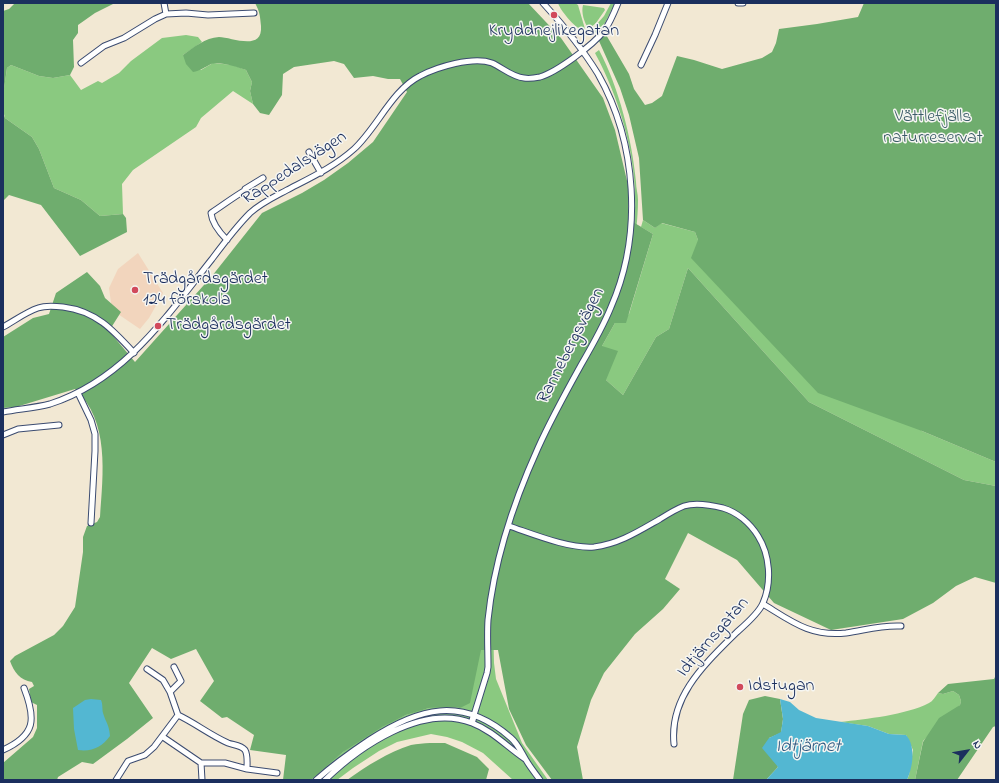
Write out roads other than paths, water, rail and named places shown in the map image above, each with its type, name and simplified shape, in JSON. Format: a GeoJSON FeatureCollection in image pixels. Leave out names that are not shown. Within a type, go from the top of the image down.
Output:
{"type":"FeatureCollection","features":[{"type":"Feature","properties":{"kind":"street"},"geometry":{"type":"LineString","coordinates":[[164,3],[166,14]]}},
{"type":"Feature","properties":{"kind":"street","name":"Rannebergsvägen"},"geometry":{"type":"LineString","coordinates":[[472,722],[486,679],[488,667],[488,627],[491,598],[494,579],[509,526],[524,481],[541,442],[612,306],[629,246],[631,189],[629,168],[623,138],[607,94],[598,76],[582,50],[565,27],[543,3]]}},
{"type":"Feature","properties":{"kind":"street"},"geometry":{"type":"LineString","coordinates":[[582,50],[603,32],[618,3]]}},
{"type":"Feature","properties":{"kind":"street"},"geometry":{"type":"LineString","coordinates":[[641,65],[668,3]]}},
{"type":"Feature","properties":{"kind":"street"},"geometry":{"type":"LineString","coordinates":[[738,3],[743,3]]}},
{"type":"Feature","properties":{"kind":"street"},"geometry":{"type":"LineString","coordinates":[[81,63],[104,46],[124,38],[166,14],[186,13],[208,15],[254,13]]}},
{"type":"Feature","properties":{"kind":"street","name":"Rappedalsvägen"},"geometry":{"type":"LineString","coordinates":[[3,412],[49,404],[78,393],[104,377],[134,353],[158,326],[249,214],[262,203],[331,167],[355,148],[367,137],[390,104],[416,77],[428,72],[472,60],[482,60],[515,76],[523,78],[539,77],[565,63],[582,50]]}},
{"type":"Feature","properties":{"kind":"street"},"geometry":{"type":"LineString","coordinates":[[308,152],[320,173]]}},
{"type":"Feature","properties":{"kind":"street"},"geometry":{"type":"LineString","coordinates":[[227,240],[211,218],[211,213],[263,178]]}},
{"type":"Feature","properties":{"kind":"street"},"geometry":{"type":"LineString","coordinates":[[3,327],[39,307],[57,306],[76,309],[97,318],[106,324],[134,353]]}},
{"type":"Feature","properties":{"kind":"street"},"geometry":{"type":"LineString","coordinates":[[78,393],[91,420],[95,434],[90,522]]}},
{"type":"Feature","properties":{"kind":"street"},"geometry":{"type":"LineString","coordinates":[[3,435],[18,429],[59,425]]}},
{"type":"Feature","properties":{"kind":"street","name":"Idtjärnsgatan"},"geometry":{"type":"LineString","coordinates":[[509,526],[564,544],[594,547],[618,542],[685,506],[698,504],[714,506],[727,510],[738,515],[751,526],[761,541],[765,551],[768,574],[767,589],[762,604],[744,625],[706,663],[691,682],[684,694],[677,714],[674,744]]}},
{"type":"Feature","properties":{"kind":"street"},"geometry":{"type":"LineString","coordinates":[[762,604],[799,626],[820,632],[846,633],[870,628],[901,626]]}},
{"type":"Feature","properties":{"kind":"street"},"geometry":{"type":"LineString","coordinates":[[170,692],[181,681],[174,667]]}},
{"type":"Feature","properties":{"kind":"street"},"geometry":{"type":"LineString","coordinates":[[147,669],[163,680],[170,692],[178,715],[195,724],[209,734],[241,747],[245,751],[248,761],[246,769]]}},
{"type":"Feature","properties":{"kind":"street"},"geometry":{"type":"LineString","coordinates":[[3,750],[17,743],[28,731],[32,722],[32,708],[24,688]]}},
{"type":"Feature","properties":{"kind":"street"},"geometry":{"type":"LineString","coordinates":[[316,780],[333,765],[358,747],[390,727],[408,718],[423,713],[439,711],[474,715],[496,727],[511,738],[520,748],[540,780]]}},
{"type":"Feature","properties":{"kind":"street"},"geometry":{"type":"LineString","coordinates":[[116,780],[128,762],[145,755],[154,747],[178,715]]}},
{"type":"Feature","properties":{"kind":"street"},"geometry":{"type":"LineString","coordinates":[[325,780],[356,754],[404,726],[440,718],[472,722],[497,736],[516,753],[526,759]]}},
{"type":"Feature","properties":{"kind":"street"},"geometry":{"type":"LineString","coordinates":[[163,737],[200,764],[225,763],[246,769],[277,773]]}},
{"type":"Feature","properties":{"kind":"street"},"geometry":{"type":"LineString","coordinates":[[200,764],[202,780]]}},
{"type":"Feature","properties":{"kind":"water","name":"Idtjärnet"},"geometry":{"type":"Polygon","coordinates":[[[780,699],[790,702],[799,710],[816,718],[868,726],[889,734],[906,735],[912,751],[911,769],[907,780],[766,780],[778,767],[762,748],[769,738],[781,732],[783,719],[780,699]]]}},
{"type":"Feature","properties":{"kind":"water"},"geometry":{"type":"Polygon","coordinates":[[[85,700],[101,700],[103,713],[110,736],[104,743],[96,748],[78,750],[74,729],[73,708],[85,700]]]}},
{"type":"Feature","properties":{"kind":"place","name":"Kryddnejlikegatan"},"geometry":{"type":"Point","coordinates":[554,15]}},
{"type":"Feature","properties":{"kind":"place","name":"Trädgårdsgärdet 124 förskola"},"geometry":{"type":"Point","coordinates":[135,290]}},
{"type":"Feature","properties":{"kind":"place","name":"Trädgårdsgärdet"},"geometry":{"type":"Point","coordinates":[158,326]}},
{"type":"Feature","properties":{"kind":"place","name":"Idstugan"},"geometry":{"type":"Point","coordinates":[740,687]}},
{"type":"Feature","properties":{"kind":"park label","name":"Vättlefjälls naturreservat"},"geometry":{"type":"Point","coordinates":[933,128]}}]}
